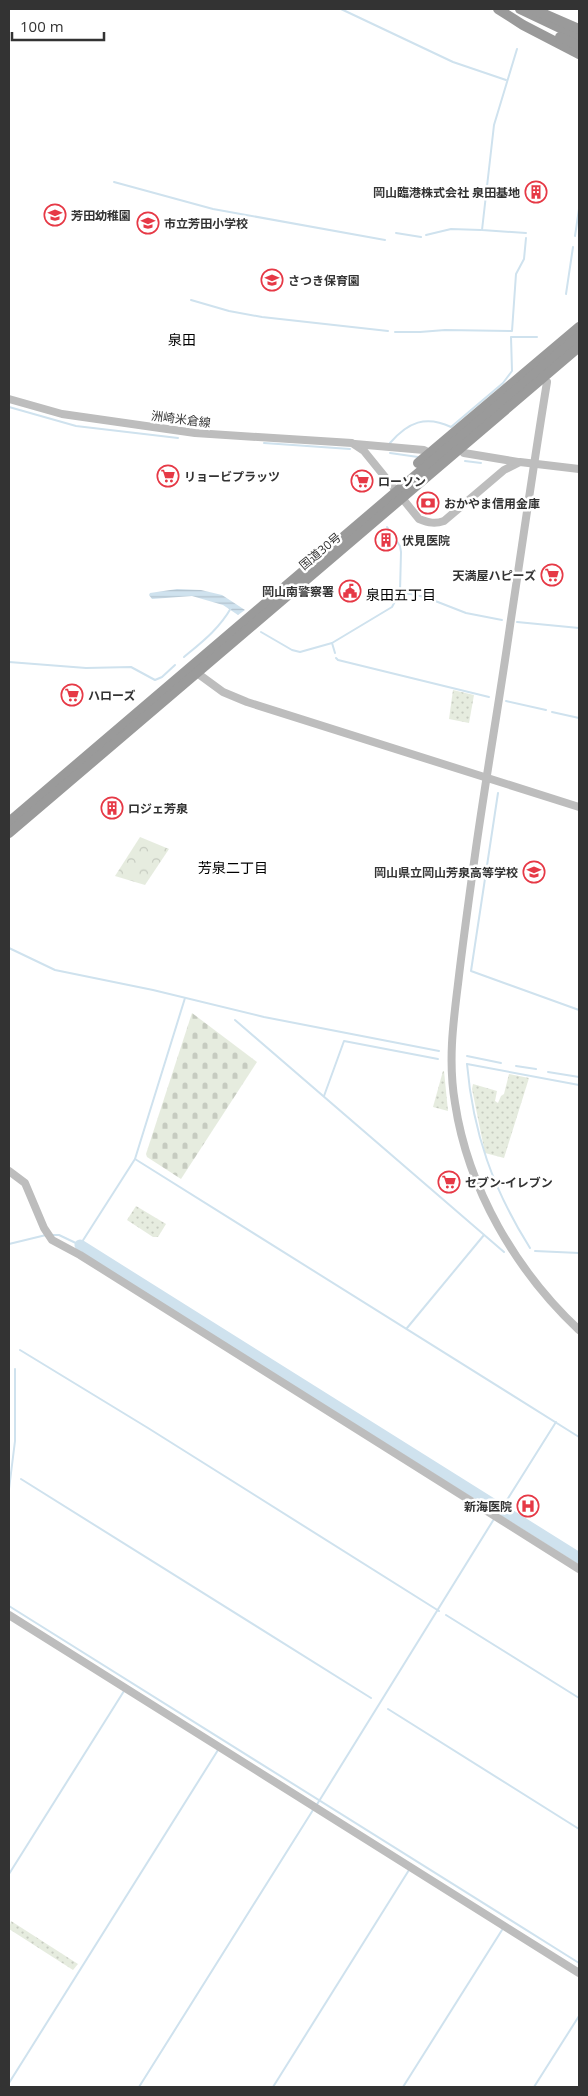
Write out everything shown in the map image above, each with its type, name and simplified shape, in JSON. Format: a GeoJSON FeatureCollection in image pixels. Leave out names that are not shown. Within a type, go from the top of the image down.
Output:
{"type":"FeatureCollection","features":[{"type":"Feature","properties":{"kind":"highway"},"geometry":{"type":"LineString","coordinates":[[500,9],[579,46]]}},
{"type":"Feature","properties":{"kind":"highway"},"geometry":{"type":"LineString","coordinates":[[500,9],[524,25],[579,54]]}},
{"type":"Feature","properties":{"kind":"highway"},"geometry":{"type":"LineString","coordinates":[[520,9],[579,37]]}},
{"type":"Feature","properties":{"kind":"highway"},"geometry":{"type":"LineString","coordinates":[[533,9],[579,28]]}},
{"type":"Feature","properties":{"kind":"highway"},"geometry":{"type":"LineString","coordinates":[[579,327],[402,477],[399,494],[420,490],[579,356]]}},
{"type":"Feature","properties":{"kind":"highway","name":"国道30号"},"geometry":{"type":"LineString","coordinates":[[9,822],[127,720],[182,676],[212,648],[465,438],[579,336]]}},
{"type":"Feature","properties":{"kind":"highway","name":"国道30号"},"geometry":{"type":"LineString","coordinates":[[465,438],[579,347]]}},
{"type":"Feature","properties":{"kind":"highway","name":"国道30号"},"geometry":{"type":"LineString","coordinates":[[9,834],[197,673],[399,494]]}},
{"type":"Feature","properties":{"kind":"street"},"geometry":{"type":"LineString","coordinates":[[547,382],[486,779],[452,1032],[451,1070],[455,1105],[470,1165],[484,1200],[499,1228],[534,1280],[553,1304],[579,1330]]}},
{"type":"Feature","properties":{"kind":"street","name":"洲崎米倉線"},"geometry":{"type":"LineString","coordinates":[[9,399],[62,414],[195,433],[353,444],[366,443],[424,450],[430,453]]}},
{"type":"Feature","properties":{"kind":"street"},"geometry":{"type":"LineString","coordinates":[[353,444],[364,451],[419,520],[435,524],[444,521],[504,470],[520,462]]}},
{"type":"Feature","properties":{"kind":"street"},"geometry":{"type":"LineString","coordinates":[[464,453],[579,469]]}},
{"type":"Feature","properties":{"kind":"street"},"geometry":{"type":"LineString","coordinates":[[197,673],[223,692],[247,702],[486,779],[579,806]]}},
{"type":"Feature","properties":{"kind":"street"},"geometry":{"type":"LineString","coordinates":[[9,1171],[25,1183],[47,1233],[52,1240],[80,1255],[579,1569]]}},
{"type":"Feature","properties":{"kind":"street"},"geometry":{"type":"LineString","coordinates":[[9,1615],[579,1973]]}},
{"type":"Feature","properties":{"kind":"green space"},"geometry":{"type":"Polygon","coordinates":[[[453,690],[474,695],[469,723],[449,719],[453,690]]]}},
{"type":"Feature","properties":{"kind":"green space"},"geometry":{"type":"Polygon","coordinates":[[[140,837],[169,849],[145,885],[115,876],[140,837]]]}},
{"type":"Feature","properties":{"kind":"green space"},"geometry":{"type":"Polygon","coordinates":[[[192,1013],[257,1062],[181,1179],[147,1157],[146,1154],[192,1013]]]}},
{"type":"Feature","properties":{"kind":"green space"},"geometry":{"type":"Polygon","coordinates":[[[444,1071],[448,1111],[433,1107],[444,1071]]]}},
{"type":"Feature","properties":{"kind":"green space"},"geometry":{"type":"Polygon","coordinates":[[[509,1074],[529,1078],[504,1158],[485,1153],[472,1089],[473,1084],[497,1091],[495,1101],[498,1103],[504,1094],[509,1074]]]}},
{"type":"Feature","properties":{"kind":"green space"},"geometry":{"type":"Polygon","coordinates":[[[136,1206],[166,1224],[158,1237],[153,1237],[127,1220],[136,1206]]]}},
{"type":"Feature","properties":{"kind":"green space"},"geometry":{"type":"Polygon","coordinates":[[[11,1921],[78,1964],[73,1970],[9,1929],[11,1921]]]}},
{"type":"Feature","properties":{"kind":"water"},"geometry":{"type":"Polygon","coordinates":[[[177,589],[201,590],[222,595],[245,610],[238,615],[223,605],[192,596],[152,599],[149,595],[150,593],[177,589]]]}},
{"type":"Feature","properties":{"kind":"waterway"},"geometry":{"type":"LineString","coordinates":[[341,9],[453,62],[506,80]]}},
{"type":"Feature","properties":{"kind":"waterway"},"geometry":{"type":"LineString","coordinates":[[517,49],[494,125],[482,230],[526,233]]}},
{"type":"Feature","properties":{"kind":"waterway"},"geometry":{"type":"LineString","coordinates":[[114,182],[213,209],[385,240]]}},
{"type":"Feature","properties":{"kind":"waterway"},"geometry":{"type":"LineString","coordinates":[[575,236],[579,209]]}},
{"type":"Feature","properties":{"kind":"waterway"},"geometry":{"type":"LineString","coordinates":[[426,235],[451,229],[481,230]]}},
{"type":"Feature","properties":{"kind":"waterway"},"geometry":{"type":"LineString","coordinates":[[396,233],[421,237]]}},
{"type":"Feature","properties":{"kind":"waterway"},"geometry":{"type":"LineString","coordinates":[[395,332],[445,330],[512,331],[516,274],[524,259],[526,238]]}},
{"type":"Feature","properties":{"kind":"waterway"},"geometry":{"type":"LineString","coordinates":[[566,294],[573,247]]}},
{"type":"Feature","properties":{"kind":"waterway"},"geometry":{"type":"LineString","coordinates":[[191,300],[229,311],[262,317],[388,331]]}},
{"type":"Feature","properties":{"kind":"waterway"},"geometry":{"type":"LineString","coordinates":[[390,443],[404,430],[425,421],[442,423],[451,427],[503,383],[512,371],[511,337],[537,337]]}},
{"type":"Feature","properties":{"kind":"waterway"},"geometry":{"type":"LineString","coordinates":[[9,407],[76,426],[178,438]]}},
{"type":"Feature","properties":{"kind":"waterway"},"geometry":{"type":"LineString","coordinates":[[264,443],[350,449]]}},
{"type":"Feature","properties":{"kind":"waterway"},"geometry":{"type":"LineString","coordinates":[[390,453],[418,457]]}},
{"type":"Feature","properties":{"kind":"waterway"},"geometry":{"type":"LineString","coordinates":[[465,461],[481,463]]}},
{"type":"Feature","properties":{"kind":"waterway"},"geometry":{"type":"LineString","coordinates":[[261,632],[292,650],[300,652],[332,643],[392,607],[400,592],[401,552],[400,546],[387,527]]}},
{"type":"Feature","properties":{"kind":"waterway"},"geometry":{"type":"LineString","coordinates":[[400,592],[425,597],[466,613],[502,620]]}},
{"type":"Feature","properties":{"kind":"waterway"},"geometry":{"type":"LineString","coordinates":[[184,657],[216,629],[231,608]]}},
{"type":"Feature","properties":{"kind":"waterway"},"geometry":{"type":"LineString","coordinates":[[517,622],[579,628]]}},
{"type":"Feature","properties":{"kind":"waterway"},"geometry":{"type":"LineString","coordinates":[[332,643],[335,653]]}},
{"type":"Feature","properties":{"kind":"waterway"},"geometry":{"type":"LineString","coordinates":[[336,658],[489,697]]}},
{"type":"Feature","properties":{"kind":"waterway"},"geometry":{"type":"LineString","coordinates":[[9,662],[86,668],[131,667],[155,680],[162,677],[175,665]]}},
{"type":"Feature","properties":{"kind":"waterway"},"geometry":{"type":"LineString","coordinates":[[506,701],[546,710]]}},
{"type":"Feature","properties":{"kind":"waterway"},"geometry":{"type":"LineString","coordinates":[[552,712],[579,718]]}},
{"type":"Feature","properties":{"kind":"waterway"},"geometry":{"type":"LineString","coordinates":[[498,793],[471,971],[579,1010]]}},
{"type":"Feature","properties":{"kind":"waterway"},"geometry":{"type":"LineString","coordinates":[[9,948],[55,970],[153,990],[264,1017],[439,1051]]}},
{"type":"Feature","properties":{"kind":"waterway"},"geometry":{"type":"LineString","coordinates":[[51,1235],[59,1235],[80,1245],[135,1159],[185,998]]}},
{"type":"Feature","properties":{"kind":"waterway"},"geometry":{"type":"LineString","coordinates":[[235,1020],[504,1252]]}},
{"type":"Feature","properties":{"kind":"waterway"},"geometry":{"type":"LineString","coordinates":[[324,1096],[344,1041],[438,1059]]}},
{"type":"Feature","properties":{"kind":"waterway"},"geometry":{"type":"LineString","coordinates":[[467,1056],[501,1063]]}},
{"type":"Feature","properties":{"kind":"waterway"},"geometry":{"type":"LineString","coordinates":[[467,1064],[474,1114],[487,1160],[505,1204],[530,1248]]}},
{"type":"Feature","properties":{"kind":"waterway"},"geometry":{"type":"LineString","coordinates":[[467,1064],[579,1085]]}},
{"type":"Feature","properties":{"kind":"waterway"},"geometry":{"type":"LineString","coordinates":[[516,1066],[536,1069]]}},
{"type":"Feature","properties":{"kind":"waterway"},"geometry":{"type":"LineString","coordinates":[[548,1072],[579,1077]]}},
{"type":"Feature","properties":{"kind":"waterway"},"geometry":{"type":"LineString","coordinates":[[135,1159],[579,1437]]}},
{"type":"Feature","properties":{"kind":"waterway"},"geometry":{"type":"LineString","coordinates":[[9,1244],[46,1235]]}},
{"type":"Feature","properties":{"kind":"waterway"},"geometry":{"type":"LineString","coordinates":[[407,1328],[484,1235]]}},
{"type":"Feature","properties":{"kind":"waterway"},"geometry":{"type":"LineString","coordinates":[[80,1245],[579,1558]]}},
{"type":"Feature","properties":{"kind":"waterway"},"geometry":{"type":"LineString","coordinates":[[535,1251],[579,1253]]}},
{"type":"Feature","properties":{"kind":"waterway"},"geometry":{"type":"LineString","coordinates":[[20,1350],[439,1611]]}},
{"type":"Feature","properties":{"kind":"waterway"},"geometry":{"type":"LineString","coordinates":[[9,1489],[15,1441],[15,1369]]}},
{"type":"Feature","properties":{"kind":"waterway"},"geometry":{"type":"LineString","coordinates":[[507,1500],[556,1422]]}},
{"type":"Feature","properties":{"kind":"waterway"},"geometry":{"type":"LineString","coordinates":[[21,1479],[371,1698]]}},
{"type":"Feature","properties":{"kind":"waterway"},"geometry":{"type":"LineString","coordinates":[[501,1509],[504,1505]]}},
{"type":"Feature","properties":{"kind":"waterway"},"geometry":{"type":"LineString","coordinates":[[316,1806],[494,1519]]}},
{"type":"Feature","properties":{"kind":"waterway"},"geometry":{"type":"LineString","coordinates":[[9,1606],[579,1963]]}},
{"type":"Feature","properties":{"kind":"waterway"},"geometry":{"type":"LineString","coordinates":[[446,1615],[579,1698]]}},
{"type":"Feature","properties":{"kind":"waterway"},"geometry":{"type":"LineString","coordinates":[[9,1874],[124,1691]]}},
{"type":"Feature","properties":{"kind":"waterway"},"geometry":{"type":"LineString","coordinates":[[388,1709],[579,1829]]}},
{"type":"Feature","properties":{"kind":"waterway"},"geometry":{"type":"LineString","coordinates":[[9,2083],[218,1750]]}},
{"type":"Feature","properties":{"kind":"waterway"},"geometry":{"type":"LineString","coordinates":[[139,2087],[313,1810]]}},
{"type":"Feature","properties":{"kind":"waterway"},"geometry":{"type":"LineString","coordinates":[[273,2087],[409,1870]]}},
{"type":"Feature","properties":{"kind":"waterway"},"geometry":{"type":"LineString","coordinates":[[403,2087],[502,1930]]}},
{"type":"Feature","properties":{"kind":"waterway"},"geometry":{"type":"LineString","coordinates":[[534,2087],[579,2016]]}},
{"type":"Feature","properties":{"kind":"place","name":"岡山臨港株式会社 泉田基地"},"geometry":{"type":"Point","coordinates":[536,192]}},
{"type":"Feature","properties":{"kind":"place","name":"芳田幼稚園"},"geometry":{"type":"Point","coordinates":[55,215]}},
{"type":"Feature","properties":{"kind":"place","name":"市立芳田小学校"},"geometry":{"type":"Point","coordinates":[148,223]}},
{"type":"Feature","properties":{"kind":"place","name":"さつき保育園"},"geometry":{"type":"Point","coordinates":[272,280]}},
{"type":"Feature","properties":{"kind":"place","name":"リョービプラッツ"},"geometry":{"type":"Point","coordinates":[168,476]}},
{"type":"Feature","properties":{"kind":"place","name":"ローソン"},"geometry":{"type":"Point","coordinates":[362,481]}},
{"type":"Feature","properties":{"kind":"place","name":"おかやま信用金庫"},"geometry":{"type":"Point","coordinates":[428,503]}},
{"type":"Feature","properties":{"kind":"place","name":"伏見医院"},"geometry":{"type":"Point","coordinates":[386,540]}},
{"type":"Feature","properties":{"kind":"place","name":"天満屋ハピーズ"},"geometry":{"type":"Point","coordinates":[552,575]}},
{"type":"Feature","properties":{"kind":"place","name":"岡山南警察署"},"geometry":{"type":"Point","coordinates":[350,591]}},
{"type":"Feature","properties":{"kind":"place","name":"ハローズ"},"geometry":{"type":"Point","coordinates":[72,695]}},
{"type":"Feature","properties":{"kind":"place","name":"ロジェ芳泉"},"geometry":{"type":"Point","coordinates":[112,808]}},
{"type":"Feature","properties":{"kind":"place","name":"岡山県立岡山芳泉高等学校"},"geometry":{"type":"Point","coordinates":[534,872]}},
{"type":"Feature","properties":{"kind":"place","name":"セブン-イレブン"},"geometry":{"type":"Point","coordinates":[449,1182]}},
{"type":"Feature","properties":{"kind":"place","name":"新海医院"},"geometry":{"type":"Point","coordinates":[528,1506]}},
{"type":"Feature","properties":{"kind":"district","name":"泉田"},"geometry":{"type":"Point","coordinates":[182,339]}},
{"type":"Feature","properties":{"kind":"district","name":"泉田五丁目"},"geometry":{"type":"Point","coordinates":[401,594]}},
{"type":"Feature","properties":{"kind":"district","name":"芳泉二丁目"},"geometry":{"type":"Point","coordinates":[233,867]}}]}
